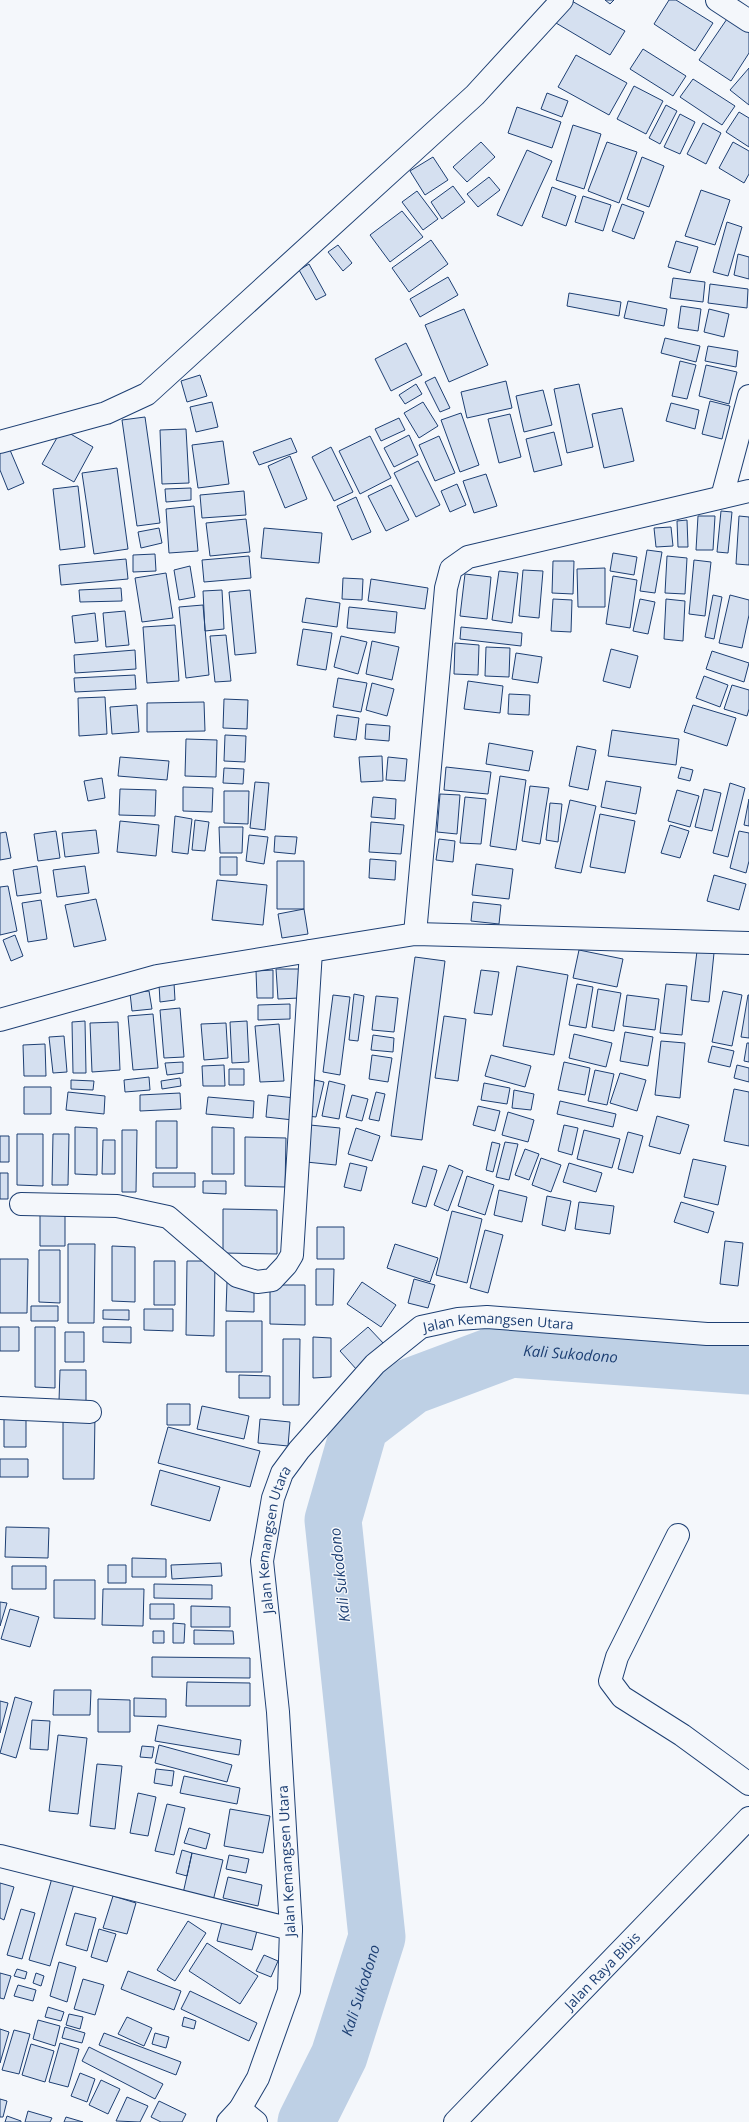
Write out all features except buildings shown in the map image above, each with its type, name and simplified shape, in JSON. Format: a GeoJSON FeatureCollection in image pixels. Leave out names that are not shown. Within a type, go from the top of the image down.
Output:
{"type":"FeatureCollection","features":[{"type":"Feature","properties":{"kind":"street"},"geometry":{"type":"LineString","coordinates":[[0,442],[106,413],[147,394],[475,95],[562,0]]}},
{"type":"Feature","properties":{"kind":"street"},"geometry":{"type":"LineString","coordinates":[[717,0],[749,21]]}},
{"type":"Feature","properties":{"kind":"street"},"geometry":{"type":"LineString","coordinates":[[722,497],[749,396]]}},
{"type":"Feature","properties":{"kind":"street"},"geometry":{"type":"LineString","coordinates":[[415,934],[446,588],[451,569],[468,557],[749,491]]}},
{"type":"Feature","properties":{"kind":"street"},"geometry":{"type":"LineString","coordinates":[[0,1020],[157,976],[415,934],[749,943]]}},
{"type":"Feature","properties":{"kind":"street"},"geometry":{"type":"LineString","coordinates":[[21,1204],[118,1206],[168,1217],[237,1276],[257,1282],[272,1280],[286,1266],[292,1255],[311,951]]}},
{"type":"Feature","properties":{"kind":"street","name":"Jalan Kemangsen Utara"},"geometry":{"type":"LineString","coordinates":[[244,2118],[289,1991],[291,1929],[278,1712],[262,1560],[273,1498],[282,1473],[299,1450],[375,1364],[421,1327],[458,1319],[487,1317],[707,1334],[749,1334]]}},
{"type":"Feature","properties":{"kind":"street"},"geometry":{"type":"LineString","coordinates":[[0,1408],[90,1412]]}},
{"type":"Feature","properties":{"kind":"street"},"geometry":{"type":"LineString","coordinates":[[678,1535],[617,1657],[610,1682],[622,1697],[682,1735],[749,1784]]}},
{"type":"Feature","properties":{"kind":"street","name":"Jalan Raya Bibis"},"geometry":{"type":"LineString","coordinates":[[455,2122],[749,1818]]}},
{"type":"Feature","properties":{"kind":"street"},"geometry":{"type":"LineString","coordinates":[[0,1856],[291,1929]]}},
{"type":"Feature","properties":{"kind":"waterway","name":"Kali Sukodono"},"geometry":{"type":"LineString","coordinates":[[306,2122],[339,2056],[377,1937],[333,1520],[360,1426],[412,1386],[511,1349],[749,1366]]}}]}
